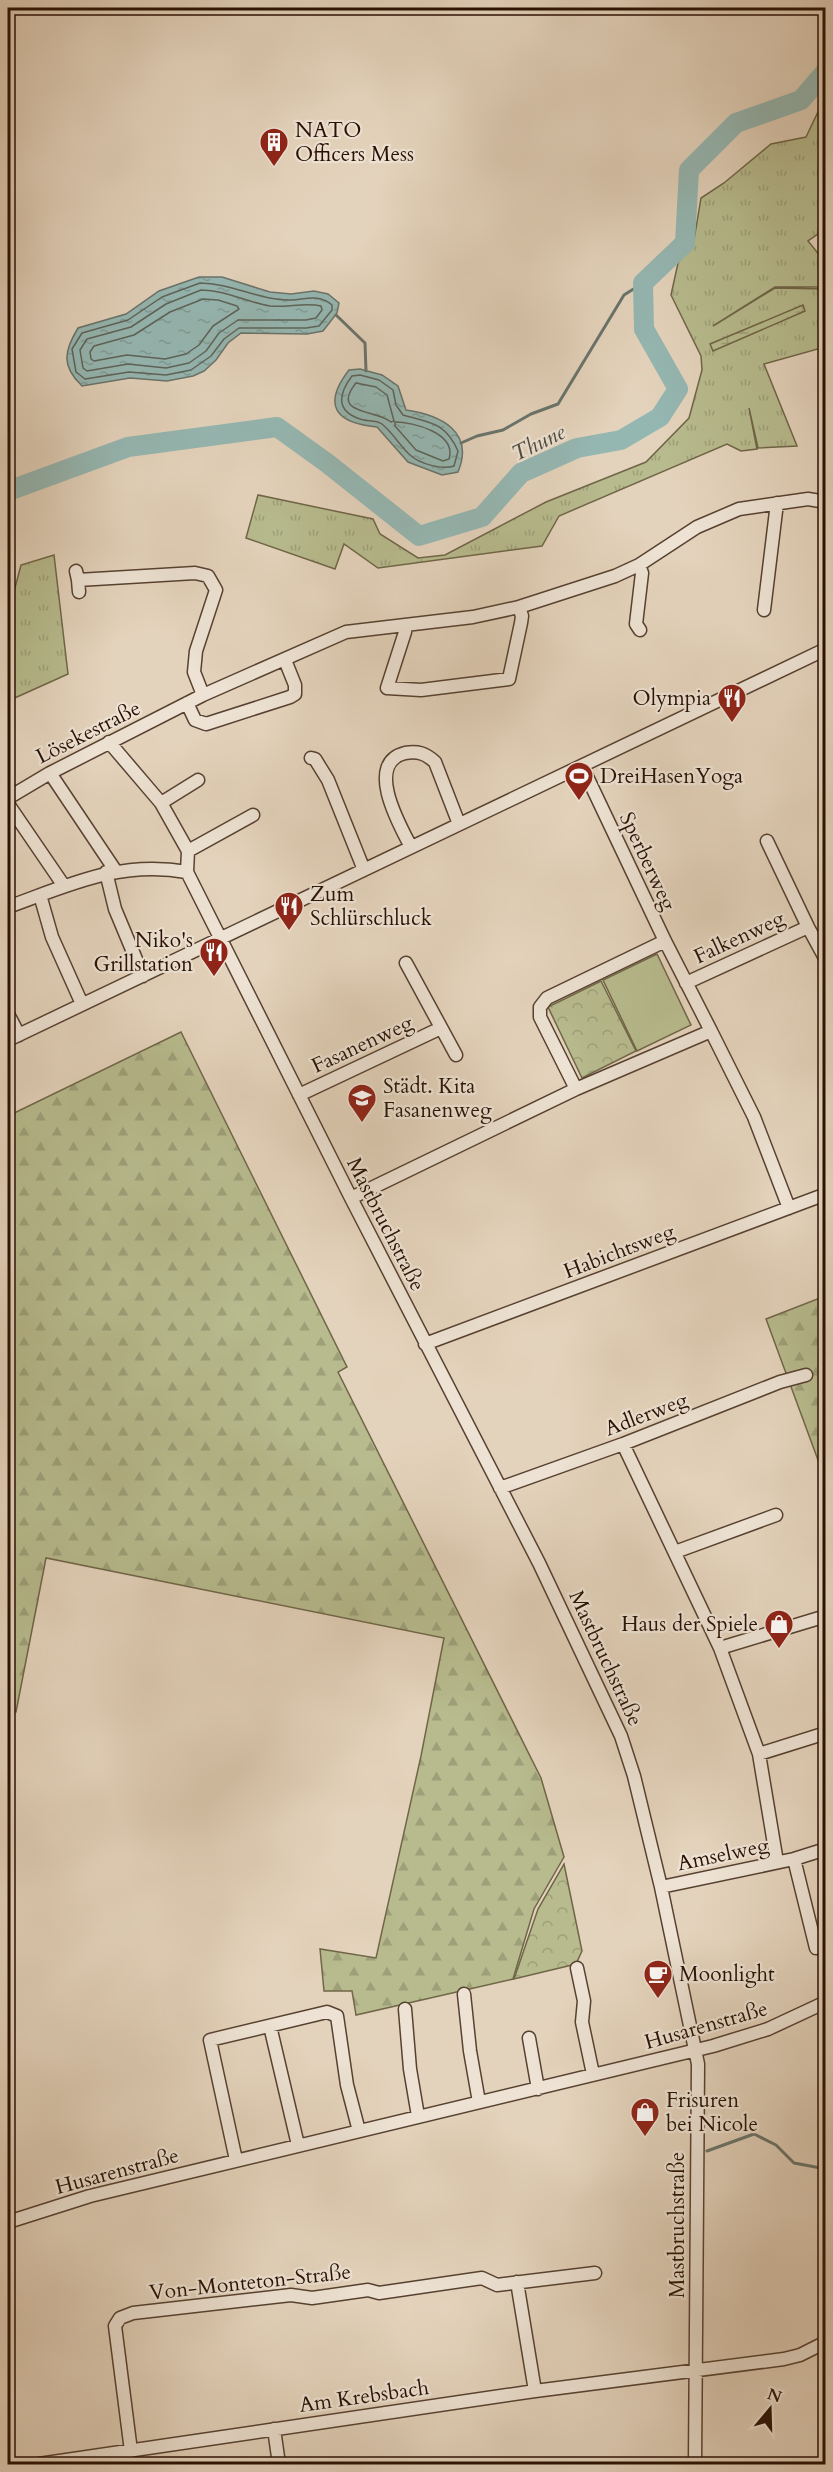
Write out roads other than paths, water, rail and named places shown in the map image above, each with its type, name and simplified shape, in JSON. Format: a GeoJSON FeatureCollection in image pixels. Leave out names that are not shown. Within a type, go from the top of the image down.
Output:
{"type":"FeatureCollection","features":[{"type":"Feature","properties":{"kind":"street","name":"Lösekestraße"},"geometry":{"type":"LineString","coordinates":[[8,798],[50,773],[202,695],[346,632],[473,617],[519,607],[639,566],[696,527],[739,509],[808,499],[825,502]]}},
{"type":"Feature","properties":{"kind":"street"},"geometry":{"type":"LineString","coordinates":[[764,610],[777,502]]}},
{"type":"Feature","properties":{"kind":"street"},"geometry":{"type":"LineString","coordinates":[[639,566],[642,573],[636,624],[640,630]]}},
{"type":"Feature","properties":{"kind":"street"},"geometry":{"type":"LineString","coordinates":[[78,581],[195,573],[208,576],[216,590],[196,651],[194,672],[202,695]]}},
{"type":"Feature","properties":{"kind":"street"},"geometry":{"type":"LineString","coordinates":[[405,626],[387,688],[421,690],[509,679],[522,616],[519,607]]}},
{"type":"Feature","properties":{"kind":"street"},"geometry":{"type":"LineString","coordinates":[[8,1014],[13,1037],[824,653]]}},
{"type":"Feature","properties":{"kind":"street"},"geometry":{"type":"LineString","coordinates":[[187,703],[195,720],[206,724],[290,698],[295,694],[294,685],[285,660]]}},
{"type":"Feature","properties":{"kind":"street"},"geometry":{"type":"LineString","coordinates":[[8,907],[64,886],[111,872],[150,867],[187,872],[188,851],[161,803],[109,742]]}},
{"type":"Feature","properties":{"kind":"street"},"geometry":{"type":"LineString","coordinates":[[411,847],[396,818],[387,791],[388,768],[392,760],[402,754],[417,751],[427,755],[435,762],[459,824]]}},
{"type":"Feature","properties":{"kind":"street"},"geometry":{"type":"LineString","coordinates":[[311,758],[315,759],[328,780],[364,870]]}},
{"type":"Feature","properties":{"kind":"street","name":"Sperberweg"},"geometry":{"type":"LineString","coordinates":[[582,766],[665,941],[754,1117],[789,1208]]}},
{"type":"Feature","properties":{"kind":"street"},"geometry":{"type":"LineString","coordinates":[[50,773],[111,872],[115,909],[143,975]]}},
{"type":"Feature","properties":{"kind":"street"},"geometry":{"type":"LineString","coordinates":[[161,803],[198,780]]}},
{"type":"Feature","properties":{"kind":"street"},"geometry":{"type":"LineString","coordinates":[[8,804],[64,886]]}},
{"type":"Feature","properties":{"kind":"street"},"geometry":{"type":"LineString","coordinates":[[188,851],[253,814]]}},
{"type":"Feature","properties":{"kind":"street","name":"Falkenweg"},"geometry":{"type":"LineString","coordinates":[[767,841],[825,960]]}},
{"type":"Feature","properties":{"kind":"street","name":"Mastbruchstraße"},"geometry":{"type":"LineString","coordinates":[[187,872],[592,1671],[621,1736],[634,1776],[661,1887],[698,2064],[696,2464]]}},
{"type":"Feature","properties":{"kind":"street"},"geometry":{"type":"LineString","coordinates":[[40,895],[52,937],[82,1004]]}},
{"type":"Feature","properties":{"kind":"street","name":"Falkenweg"},"geometry":{"type":"LineString","coordinates":[[686,983],[808,927]]}},
{"type":"Feature","properties":{"kind":"street","name":"Sperberweg"},"geometry":{"type":"LineString","coordinates":[[576,1089],[540,1017],[540,1007],[547,998],[665,941]]}},
{"type":"Feature","properties":{"kind":"street","name":"Fasanenweg"},"geometry":{"type":"LineString","coordinates":[[406,963],[456,1055]]}},
{"type":"Feature","properties":{"kind":"street","name":"Fasanenweg"},"geometry":{"type":"LineString","coordinates":[[299,1095],[441,1028]]}},
{"type":"Feature","properties":{"kind":"street"},"geometry":{"type":"LineString","coordinates":[[351,1198],[576,1089],[711,1032]]}},
{"type":"Feature","properties":{"kind":"street","name":"Habichtsweg"},"geometry":{"type":"LineString","coordinates":[[425,1344],[825,1194]]}},
{"type":"Feature","properties":{"kind":"street","name":"Adlerweg"},"geometry":{"type":"LineString","coordinates":[[500,1488],[623,1444],[780,1382],[806,1375]]}},
{"type":"Feature","properties":{"kind":"street"},"geometry":{"type":"LineString","coordinates":[[623,1444],[720,1648],[759,1754],[777,1862]]}},
{"type":"Feature","properties":{"kind":"street"},"geometry":{"type":"LineString","coordinates":[[675,1552],[776,1515]]}},
{"type":"Feature","properties":{"kind":"street"},"geometry":{"type":"LineString","coordinates":[[720,1648],[825,1616]]}},
{"type":"Feature","properties":{"kind":"street"},"geometry":{"type":"LineString","coordinates":[[759,1754],[825,1733]]}},
{"type":"Feature","properties":{"kind":"street","name":"Amselweg"},"geometry":{"type":"LineString","coordinates":[[661,1887],[794,1859],[825,1850]]}},
{"type":"Feature","properties":{"kind":"street","name":"Amselweg"},"geometry":{"type":"LineString","coordinates":[[794,1859],[816,1948]]}},
{"type":"Feature","properties":{"kind":"street"},"geometry":{"type":"LineString","coordinates":[[577,1968],[584,2001],[582,2022],[593,2074]]}},
{"type":"Feature","properties":{"kind":"street"},"geometry":{"type":"LineString","coordinates":[[464,1994],[470,2051],[479,2102]]}},
{"type":"Feature","properties":{"kind":"street","name":"Husarenstraße"},"geometry":{"type":"LineString","coordinates":[[8,2222],[90,2196],[696,2049],[768,2029],[825,2002]]}},
{"type":"Feature","properties":{"kind":"street"},"geometry":{"type":"LineString","coordinates":[[405,2009],[410,2069],[418,2116]]}},
{"type":"Feature","properties":{"kind":"street"},"geometry":{"type":"LineString","coordinates":[[236,2160],[210,2040],[327,2012],[337,2016],[347,2085],[360,2131]]}},
{"type":"Feature","properties":{"kind":"street"},"geometry":{"type":"LineString","coordinates":[[270,2026],[298,2145]]}},
{"type":"Feature","properties":{"kind":"street"},"geometry":{"type":"LineString","coordinates":[[529,2038],[537,2089]]}},
{"type":"Feature","properties":{"kind":"street","name":"Von-Monteton-Straße"},"geometry":{"type":"LineString","coordinates":[[131,2451],[115,2326],[120,2318],[133,2313],[291,2295],[312,2298],[368,2290],[379,2294],[482,2278],[497,2285],[595,2273]]}},
{"type":"Feature","properties":{"kind":"street"},"geometry":{"type":"LineString","coordinates":[[517,2282],[535,2391]]}},
{"type":"Feature","properties":{"kind":"street","name":"Am Krebsbach"},"geometry":{"type":"LineString","coordinates":[[39,2464],[535,2391],[784,2359],[800,2355],[825,2342]]}},
{"type":"Feature","properties":{"kind":"street"},"geometry":{"type":"LineString","coordinates":[[274,2429],[279,2464]]}},
{"type":"Feature","properties":{"kind":"water"},"geometry":{"type":"Polygon","coordinates":[[[199,277],[222,277],[270,292],[291,294],[314,291],[328,294],[339,303],[337,313],[323,331],[307,334],[241,333],[228,343],[216,360],[204,371],[193,376],[167,381],[130,378],[82,386],[75,379],[67,358],[70,344],[78,328],[126,314],[159,291],[199,277]]]}},
{"type":"Feature","properties":{"kind":"water"},"geometry":{"type":"Polygon","coordinates":[[[360,369],[382,375],[398,386],[406,410],[431,416],[451,428],[458,436],[462,446],[462,458],[458,472],[442,475],[408,462],[377,427],[351,421],[337,410],[336,393],[341,382],[349,370],[360,369]]]}},
{"type":"Feature","properties":{"kind":"waterway","name":"Thune"},"geometry":{"type":"LineString","coordinates":[[8,491],[128,447],[277,427],[327,463],[419,536],[482,517],[521,473],[577,448],[621,440],[660,417],[678,389],[644,329],[643,283],[685,243],[689,170],[736,123],[801,100],[826,71]]}},
{"type":"Feature","properties":{"kind":"waterway"},"geometry":{"type":"LineString","coordinates":[[461,443],[477,436],[503,430],[531,414],[558,404],[624,295],[643,283]]}},
{"type":"Feature","properties":{"kind":"waterway"},"geometry":{"type":"LineString","coordinates":[[336,315],[365,343],[366,371]]}},
{"type":"Feature","properties":{"kind":"waterway"},"geometry":{"type":"LineString","coordinates":[[707,2151],[754,2134],[776,2145],[794,2163],[826,2169]]}},
{"type":"Feature","properties":{"kind":"place","name":"NATO Officers Mess"},"geometry":{"type":"Point","coordinates":[274,168]}},
{"type":"Feature","properties":{"kind":"place","name":"Olympia"},"geometry":{"type":"Point","coordinates":[732,724]}},
{"type":"Feature","properties":{"kind":"place","name":"DreiHasenYoga"},"geometry":{"type":"Point","coordinates":[579,802]}},
{"type":"Feature","properties":{"kind":"place","name":"Zum Schlürschluck"},"geometry":{"type":"Point","coordinates":[289,932]}},
{"type":"Feature","properties":{"kind":"place","name":"Niko's Grillstation"},"geometry":{"type":"Point","coordinates":[214,978]}},
{"type":"Feature","properties":{"kind":"place","name":"Städt. Kita Fasanenweg"},"geometry":{"type":"Point","coordinates":[362,1124]}},
{"type":"Feature","properties":{"kind":"place","name":"Haus der Spiele"},"geometry":{"type":"Point","coordinates":[779,1650]}},
{"type":"Feature","properties":{"kind":"place","name":"Moonlight"},"geometry":{"type":"Point","coordinates":[658,2000]}},
{"type":"Feature","properties":{"kind":"place","name":"Frisuren bei Nicole"},"geometry":{"type":"Point","coordinates":[645,2138]}}]}
